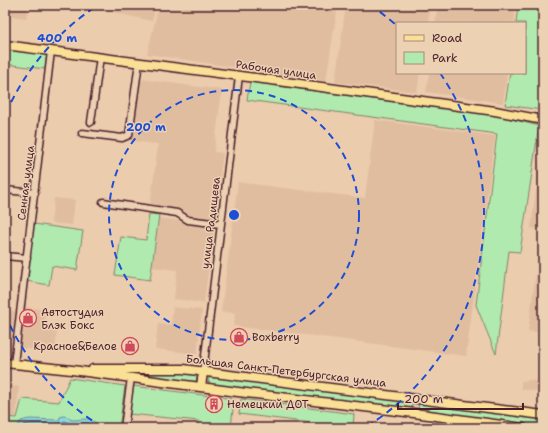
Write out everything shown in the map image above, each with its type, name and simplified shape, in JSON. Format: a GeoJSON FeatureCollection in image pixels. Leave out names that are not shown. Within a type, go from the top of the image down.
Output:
{"type":"FeatureCollection","features":[{"type":"Feature","properties":{"kind":"main road","name":"Рабочая улица"},"geometry":{"type":"LineString","coordinates":[[5,45],[502,112],[543,120]]}},
{"type":"Feature","properties":{"kind":"main road","name":"Большая Санкт-Петербургская улица"},"geometry":{"type":"LineString","coordinates":[[5,363],[414,413],[520,428]]}},
{"type":"Feature","properties":{"kind":"main road","name":"Большая Санкт-Петербургская улица"},"geometry":{"type":"LineString","coordinates":[[72,370],[183,369],[543,415]]}},
{"type":"Feature","properties":{"kind":"main road"},"geometry":{"type":"LineString","coordinates":[[200,387],[203,372]]}},
{"type":"Feature","properties":{"kind":"main road"},"geometry":{"type":"LineString","coordinates":[[414,413],[416,398]]}},
{"type":"Feature","properties":{"kind":"street","name":"Сенная улица"},"geometry":{"type":"LineString","coordinates":[[14,364],[51,51]]}},
{"type":"Feature","properties":{"kind":"street"},"geometry":{"type":"LineString","coordinates":[[91,122],[100,57]]}},
{"type":"Feature","properties":{"kind":"street"},"geometry":{"type":"LineString","coordinates":[[82,133],[122,138],[129,135],[139,62]]}},
{"type":"Feature","properties":{"kind":"street","name":"улица Радищева"},"geometry":{"type":"LineString","coordinates":[[203,372],[239,76]]}},
{"type":"Feature","properties":{"kind":"street"},"geometry":{"type":"LineString","coordinates":[[5,190],[35,193]]}},
{"type":"Feature","properties":{"kind":"street"},"geometry":{"type":"LineString","coordinates":[[103,202],[177,213],[188,220],[220,224]]}},
{"type":"Feature","properties":{"kind":"street"},"geometry":{"type":"LineString","coordinates":[[5,256],[27,258]]}},
{"type":"Feature","properties":{"kind":"street"},"geometry":{"type":"LineString","coordinates":[[124,428],[131,378]]}},
{"type":"Feature","properties":{"kind":"shaded area"},"geometry":{"type":"Polygon","coordinates":[[[5,5],[29,5],[26,18],[5,15],[5,5]]]}},
{"type":"Feature","properties":{"kind":"shaded area"},"geometry":{"type":"Polygon","coordinates":[[[80,5],[156,5],[152,21],[80,5]]]}},
{"type":"Feature","properties":{"kind":"shaded area"},"geometry":{"type":"Polygon","coordinates":[[[159,5],[317,5],[317,7],[337,10],[326,81],[147,54],[159,5]]]}},
{"type":"Feature","properties":{"kind":"shaded area"},"geometry":{"type":"Polygon","coordinates":[[[346,5],[430,5],[428,22],[396,22],[396,74],[420,74],[417,92],[335,82],[346,5]]]}},
{"type":"Feature","properties":{"kind":"shaded area"},"geometry":{"type":"Polygon","coordinates":[[[438,5],[516,5],[514,22],[435,22],[438,5]]]}},
{"type":"Feature","properties":{"kind":"shaded area"},"geometry":{"type":"Polygon","coordinates":[[[429,74],[507,74],[503,103],[426,92],[429,74]]]}},
{"type":"Feature","properties":{"kind":"shaded area"},"geometry":{"type":"Polygon","coordinates":[[[140,79],[222,90],[214,152],[223,153],[214,220],[185,216],[150,206],[158,144],[132,141],[140,79]]]}},
{"type":"Feature","properties":{"kind":"shaded area"},"geometry":{"type":"Polygon","coordinates":[[[375,120],[495,136],[466,356],[234,326],[235,313],[221,312],[238,182],[365,198],[375,120]]]}},
{"type":"Feature","properties":{"kind":"shaded area"},"geometry":{"type":"Polygon","coordinates":[[[543,137],[543,230],[531,228],[543,137]]]}},
{"type":"Feature","properties":{"kind":"shaded area"},"geometry":{"type":"Polygon","coordinates":[[[54,198],[75,200],[72,225],[51,223],[54,198]]]}},
{"type":"Feature","properties":{"kind":"shaded area"},"geometry":{"type":"Polygon","coordinates":[[[158,218],[214,225],[204,303],[174,299],[177,270],[152,267],[158,218]]]}},
{"type":"Feature","properties":{"kind":"shaded area"},"geometry":{"type":"Polygon","coordinates":[[[541,235],[543,235],[543,333],[528,331],[541,235]]]}},
{"type":"Feature","properties":{"kind":"shaded area"},"geometry":{"type":"Polygon","coordinates":[[[25,307],[46,310],[44,331],[57,332],[55,352],[20,348],[25,307]]]}},
{"type":"Feature","properties":{"kind":"shaded area"},"geometry":{"type":"Polygon","coordinates":[[[173,307],[202,310],[197,354],[155,349],[158,324],[171,325],[173,307]]]}},
{"type":"Feature","properties":{"kind":"shaded area"},"geometry":{"type":"Polygon","coordinates":[[[5,310],[19,312],[12,351],[5,350],[5,310]]]}},
{"type":"Feature","properties":{"kind":"shaded area"},"geometry":{"type":"Polygon","coordinates":[[[536,379],[539,379],[537,391],[521,389],[521,381],[536,381],[536,379]]]}},
{"type":"Feature","properties":{"kind":"shaded area"},"geometry":{"type":"Polygon","coordinates":[[[5,385],[19,387],[16,417],[5,417],[5,385]]]}},
{"type":"Feature","properties":{"kind":"shaded area"},"geometry":{"type":"Polygon","coordinates":[[[414,423],[450,428],[413,428],[414,423]]]}},
{"type":"Feature","properties":{"kind":"green space"},"geometry":{"type":"Polygon","coordinates":[[[518,5],[543,5],[543,110],[505,105],[510,74],[526,74],[526,22],[516,22],[518,5]]]}},
{"type":"Feature","properties":{"kind":"green space"},"geometry":{"type":"Polygon","coordinates":[[[5,48],[47,54],[45,69],[5,64],[5,48]]]}},
{"type":"Feature","properties":{"kind":"green space"},"geometry":{"type":"Polygon","coordinates":[[[250,82],[499,116],[539,126],[520,252],[509,251],[496,354],[476,305],[497,134],[247,100],[250,82]]]}},
{"type":"Feature","properties":{"kind":"green space"},"geometry":{"type":"Polygon","coordinates":[[[149,214],[159,215],[150,280],[115,275],[121,237],[146,240],[149,214]]]}},
{"type":"Feature","properties":{"kind":"green space"},"geometry":{"type":"Polygon","coordinates":[[[34,224],[83,231],[77,270],[52,266],[49,285],[26,281],[34,224]]]}},
{"type":"Feature","properties":{"kind":"green space"},"geometry":{"type":"Polygon","coordinates":[[[103,372],[193,373],[197,379],[194,383],[103,372]]]}},
{"type":"Feature","properties":{"kind":"green space"},"geometry":{"type":"Polygon","coordinates":[[[212,375],[411,400],[412,406],[409,412],[211,387],[208,380],[212,375]]]}},
{"type":"Feature","properties":{"kind":"green space"},"geometry":{"type":"Polygon","coordinates":[[[70,378],[125,386],[119,428],[5,428],[5,417],[17,418],[22,399],[59,402],[70,378]]]}},
{"type":"Feature","properties":{"kind":"green space"},"geometry":{"type":"Polygon","coordinates":[[[133,386],[234,399],[231,428],[198,428],[199,421],[129,414],[133,386]]]}},
{"type":"Feature","properties":{"kind":"green space"},"geometry":{"type":"Polygon","coordinates":[[[241,399],[354,414],[353,428],[239,414],[241,399]]]}},
{"type":"Feature","properties":{"kind":"green space"},"geometry":{"type":"Polygon","coordinates":[[[422,401],[543,417],[543,428],[420,412],[418,406],[422,401]]]}},
{"type":"Feature","properties":{"kind":"water"},"geometry":{"type":"Polygon","coordinates":[[[60,417],[69,417],[71,420],[87,419],[93,421],[101,428],[17,428],[21,421],[29,419],[59,420],[60,417]]]}},
{"type":"Feature","properties":{"kind":"place","name":"Автостудия Блэк Бокс"},"geometry":{"type":"Point","coordinates":[28,318]}},
{"type":"Feature","properties":{"kind":"place","name":"Boxberry"},"geometry":{"type":"Point","coordinates":[239,337]}},
{"type":"Feature","properties":{"kind":"place","name":"Красное&Белое"},"geometry":{"type":"Point","coordinates":[130,346]}},
{"type":"Feature","properties":{"kind":"place","name":"Немецкий ДОТ"},"geometry":{"type":"Point","coordinates":[214,404]}}]}
